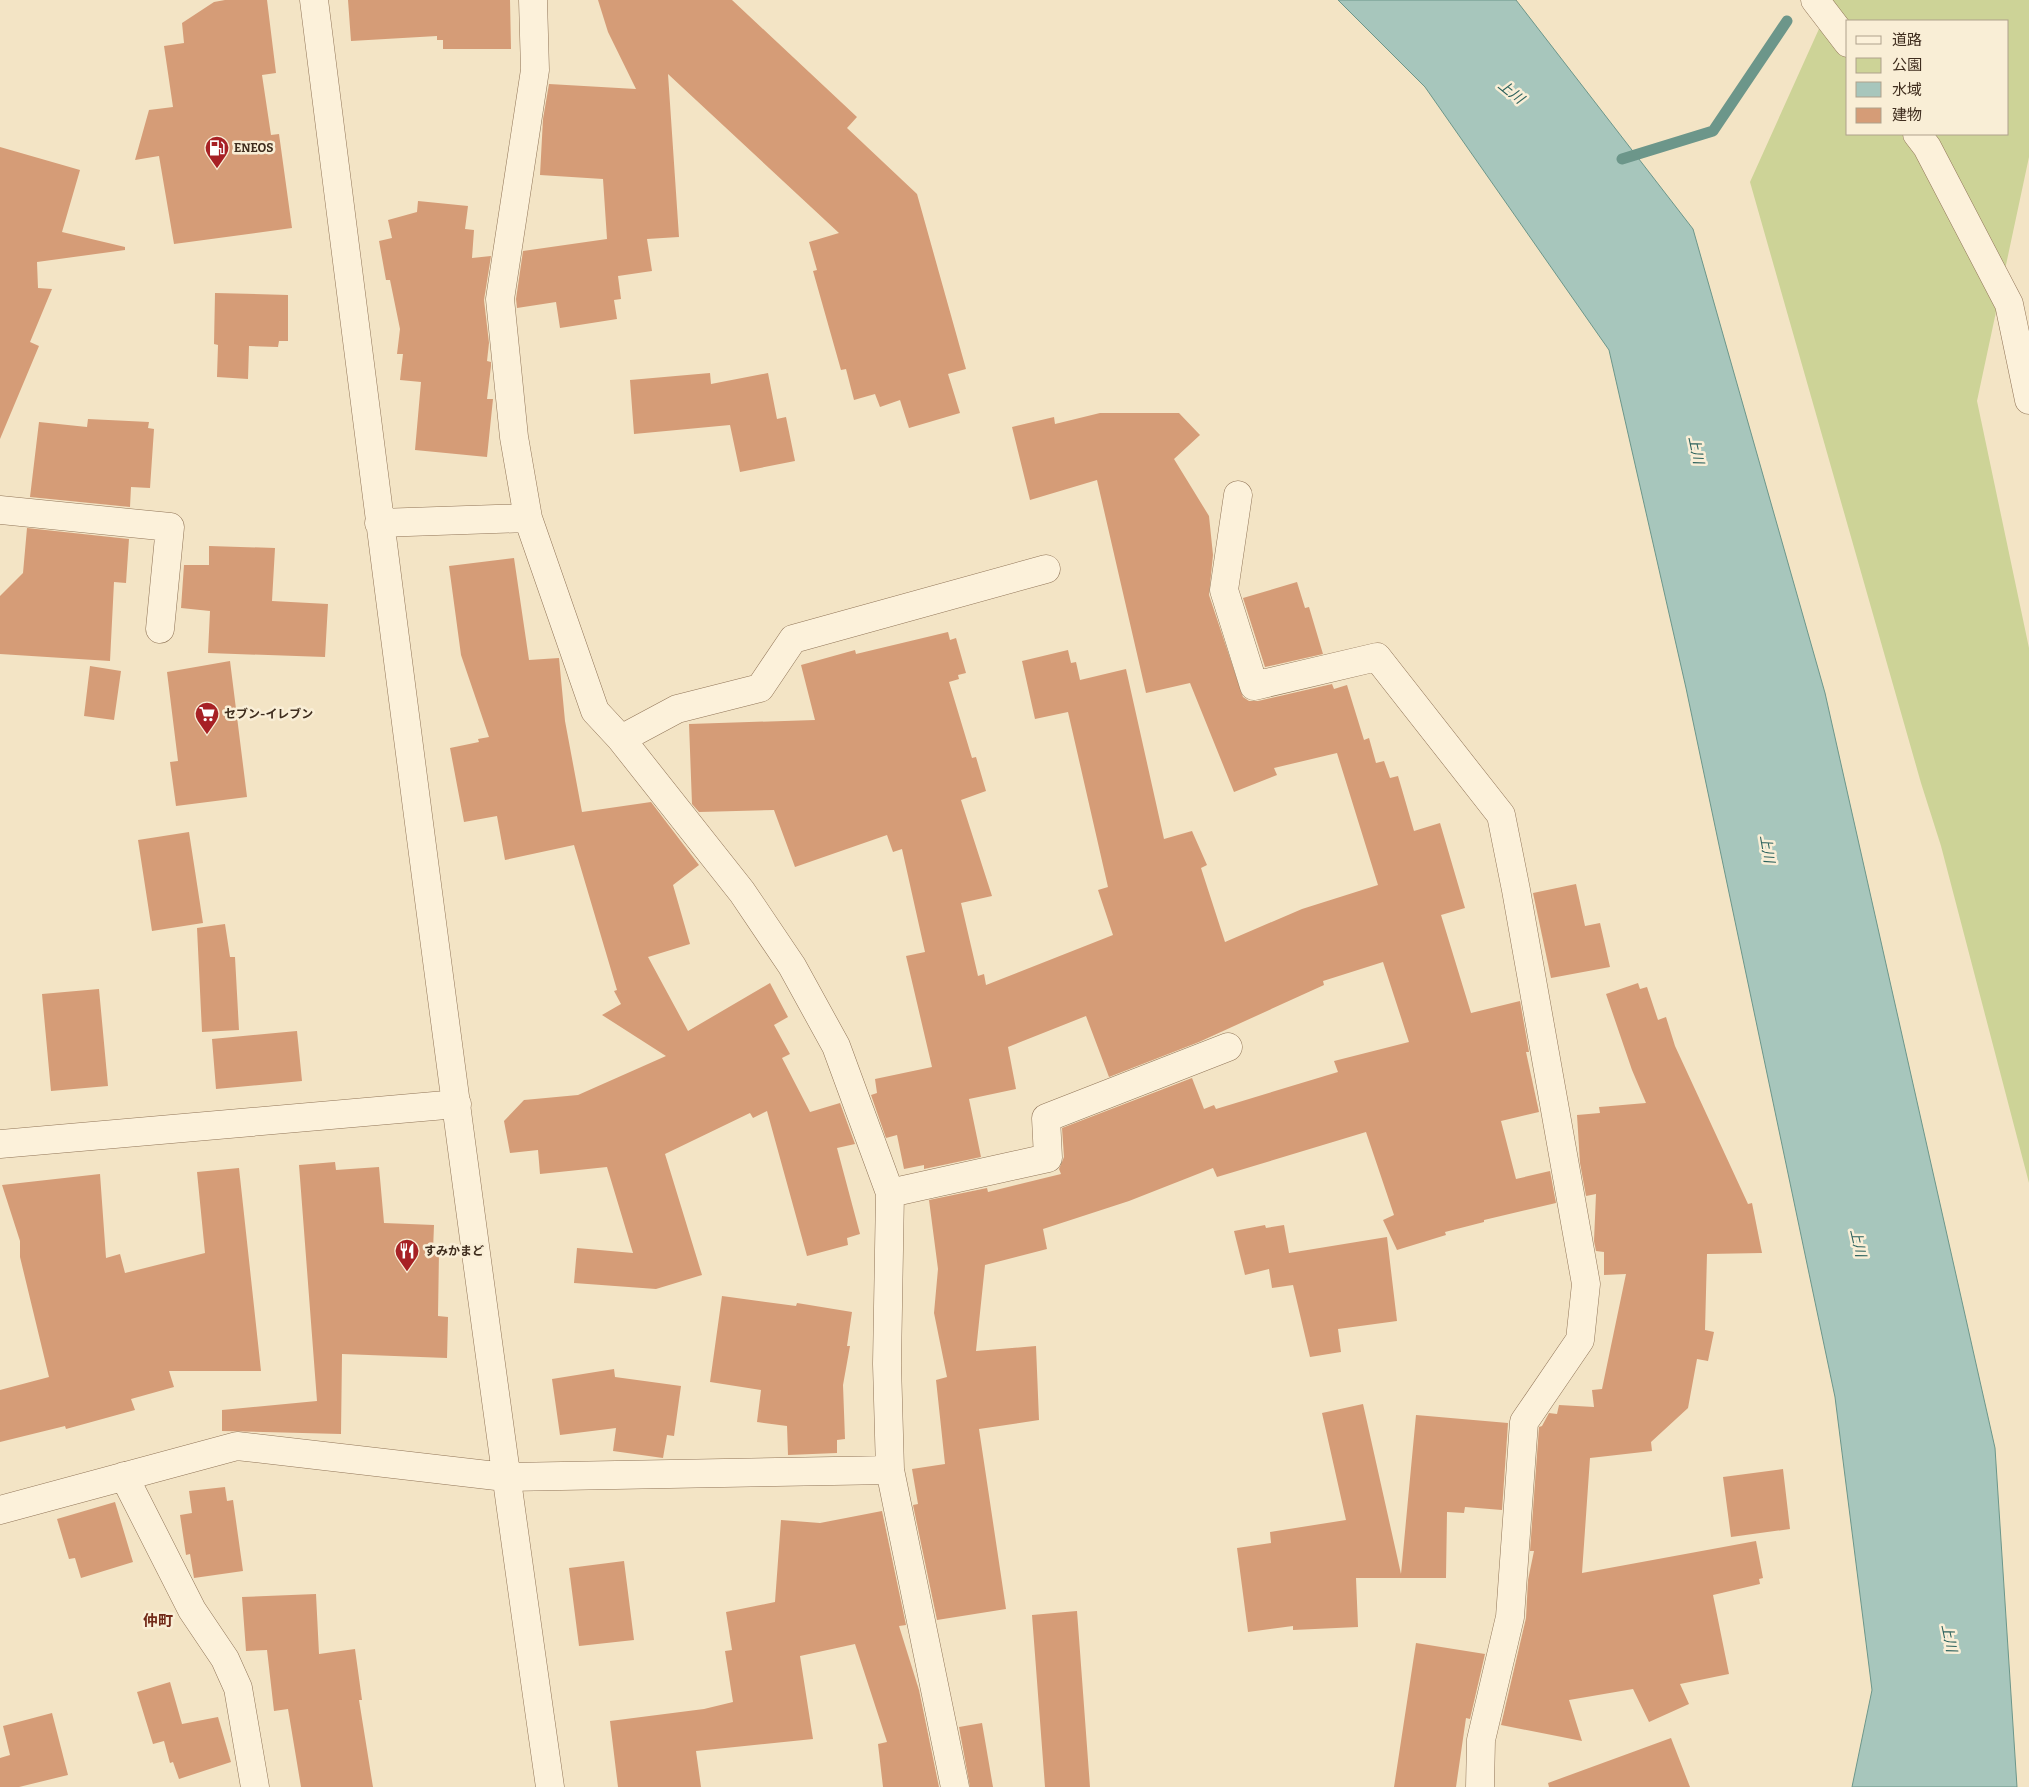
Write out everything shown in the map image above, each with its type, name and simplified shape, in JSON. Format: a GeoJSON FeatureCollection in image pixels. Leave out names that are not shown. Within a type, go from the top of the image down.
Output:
{"type":"FeatureCollection","features":[{"type":"Feature","properties":{"kind":"street"},"geometry":{"type":"LineString","coordinates":[[314,0],[379,523],[506,1478],[550,1787]]}},
{"type":"Feature","properties":{"kind":"street"},"geometry":{"type":"LineString","coordinates":[[533,0],[535,70],[500,300],[514,437],[528,518],[595,711],[621,739],[742,892],[792,966],[836,1046],[890,1193],[888,1364],[890,1470],[955,1787]]}},
{"type":"Feature","properties":{"kind":"street"},"geometry":{"type":"LineString","coordinates":[[1815,0],[1846,39]]}},
{"type":"Feature","properties":{"kind":"street"},"geometry":{"type":"LineString","coordinates":[[1918,135],[1927,147],[2009,304],[2029,400]]}},
{"type":"Feature","properties":{"kind":"street"},"geometry":{"type":"LineString","coordinates":[[1238,495],[1224,590],[1254,686],[1377,657],[1501,815],[1516,890],[1586,1284],[1580,1340],[1524,1422],[1510,1616],[1481,1740],[1480,1787]]}},
{"type":"Feature","properties":{"kind":"street"},"geometry":{"type":"LineString","coordinates":[[0,510],[170,527],[160,629]]}},
{"type":"Feature","properties":{"kind":"street"},"geometry":{"type":"LineString","coordinates":[[379,523],[528,518]]}},
{"type":"Feature","properties":{"kind":"street"},"geometry":{"type":"LineString","coordinates":[[621,739],[678,709],[760,688],[793,639],[1046,569]]}},
{"type":"Feature","properties":{"kind":"street"},"geometry":{"type":"LineString","coordinates":[[890,1193],[1048,1158],[1046,1118],[1228,1047]]}},
{"type":"Feature","properties":{"kind":"street"},"geometry":{"type":"LineString","coordinates":[[0,1144],[457,1104]]}},
{"type":"Feature","properties":{"kind":"street"},"geometry":{"type":"LineString","coordinates":[[0,1510],[237,1446],[506,1478],[890,1470]]}},
{"type":"Feature","properties":{"kind":"street"},"geometry":{"type":"LineString","coordinates":[[124,1476],[192,1610],[225,1659],[238,1688],[255,1787]]}},
{"type":"Feature","properties":{"kind":"green space"},"geometry":{"type":"Polygon","coordinates":[[[1832,0],[2029,0],[2029,157],[1977,401],[2029,648],[2029,1183],[1941,846],[1921,783],[1750,182],[1832,0]]]}},
{"type":"Feature","properties":{"kind":"water","name":"上川"},"geometry":{"type":"Polygon","coordinates":[[[1338,0],[1516,0],[1693,229],[1825,693],[1995,1448],[2017,1787],[1852,1787],[1872,1690],[1835,1397],[1686,688],[1609,350],[1425,87],[1338,0]]]}},
{"type":"Feature","properties":{"kind":"building"},"geometry":{"type":"Polygon","coordinates":[[[225,0],[267,0],[276,73],[262,75],[271,135],[279,134],[292,228],[174,244],[159,156],[135,160],[149,110],[173,107],[164,46],[184,43],[182,23],[214,2],[225,0]]]}},
{"type":"Feature","properties":{"kind":"building"},"geometry":{"type":"Polygon","coordinates":[[[348,0],[510,0],[511,49],[443,49],[443,40],[437,40],[437,36],[351,41],[348,0]]]}},
{"type":"Feature","properties":{"kind":"building"},"geometry":{"type":"Polygon","coordinates":[[[598,0],[732,0],[857,117],[847,128],[917,194],[966,369],[948,374],[960,413],[909,428],[900,400],[880,407],[875,394],[854,400],[846,369],[841,370],[813,271],[817,270],[809,242],[839,233],[668,74],[679,237],[647,239],[652,271],[618,276],[621,299],[614,300],[617,319],[560,328],[556,302],[517,308],[516,299],[523,251],[607,239],[603,179],[540,175],[543,119],[549,84],[636,89],[608,32],[598,0]]]}},
{"type":"Feature","properties":{"kind":"building"},"geometry":{"type":"Polygon","coordinates":[[[0,147],[80,170],[62,232],[125,247],[125,250],[37,262],[38,288],[52,289],[30,342],[39,346],[0,439],[0,147]]]}},
{"type":"Feature","properties":{"kind":"building"},"geometry":{"type":"Polygon","coordinates":[[[418,201],[468,206],[465,229],[474,230],[472,258],[491,256],[484,300],[489,343],[487,361],[491,362],[487,399],[493,399],[487,457],[415,450],[421,382],[400,380],[403,354],[397,354],[400,329],[390,280],[386,280],[379,241],[392,238],[388,220],[417,212],[418,201]]]}},
{"type":"Feature","properties":{"kind":"building"},"geometry":{"type":"Polygon","coordinates":[[[215,293],[288,295],[288,341],[279,341],[278,347],[249,346],[248,379],[217,377],[218,345],[214,344],[215,293]]]}},
{"type":"Feature","properties":{"kind":"building"},"geometry":{"type":"Polygon","coordinates":[[[710,373],[711,384],[768,373],[777,419],[786,417],[795,461],[740,472],[730,425],[634,434],[630,380],[710,373]]]}},
{"type":"Feature","properties":{"kind":"building"},"geometry":{"type":"Polygon","coordinates":[[[1100,413],[1179,413],[1200,435],[1174,459],[1209,516],[1213,555],[1209,595],[1243,697],[1249,701],[1258,701],[1332,684],[1334,689],[1347,685],[1364,740],[1369,738],[1376,763],[1384,761],[1390,778],[1398,776],[1414,831],[1440,823],[1465,908],[1441,915],[1471,1013],[1520,1001],[1529,1052],[1526,1052],[1539,1112],[1501,1121],[1516,1179],[1550,1171],[1556,1203],[1484,1220],[1484,1222],[1445,1232],[1446,1235],[1397,1250],[1383,1220],[1394,1215],[1366,1132],[1217,1177],[1213,1168],[1129,1201],[1043,1229],[1047,1249],[985,1265],[976,1351],[1036,1346],[1039,1420],[979,1429],[1006,1609],[937,1620],[913,1505],[918,1504],[912,1469],[945,1464],[936,1380],[947,1377],[934,1313],[938,1269],[929,1200],[987,1188],[988,1192],[1061,1174],[1059,1169],[1064,1157],[1062,1128],[1192,1078],[1204,1109],[1214,1105],[1216,1109],[1338,1072],[1334,1061],[1409,1042],[1383,962],[1323,981],[1324,985],[1199,1042],[1109,1077],[1086,1016],[1008,1047],[1016,1089],[969,1099],[981,1157],[924,1169],[924,1165],[904,1169],[897,1135],[886,1138],[871,1095],[877,1093],[875,1079],[932,1067],[906,956],[925,952],[902,849],[893,852],[887,835],[795,867],[774,810],[699,812],[692,804],[689,724],[815,720],[801,665],[855,650],[856,654],[948,632],[950,640],[956,638],[966,673],[958,675],[959,679],[949,682],[972,758],[976,757],[986,791],[961,800],[992,896],[961,903],[978,976],[984,974],[986,985],[1113,935],[1098,890],[1108,887],[1068,712],[1035,719],[1022,661],[1068,650],[1071,663],[1076,662],[1080,680],[1126,669],[1164,839],[1192,831],[1207,865],[1201,868],[1225,942],[1302,909],[1378,885],[1337,753],[1274,768],[1277,775],[1234,792],[1190,683],[1146,693],[1097,480],[1030,500],[1012,427],[1054,417],[1055,424],[1100,413]]]}},
{"type":"Feature","properties":{"kind":"building"},"geometry":{"type":"Polygon","coordinates":[[[88,419],[149,422],[148,428],[154,429],[150,488],[131,487],[130,507],[30,497],[39,422],[87,427],[88,419]]]}},
{"type":"Feature","properties":{"kind":"building"},"geometry":{"type":"Polygon","coordinates":[[[27,528],[129,539],[126,583],[114,582],[110,661],[0,654],[0,596],[23,573],[27,528]]]}},
{"type":"Feature","properties":{"kind":"building"},"geometry":{"type":"Polygon","coordinates":[[[209,546],[275,548],[272,601],[328,604],[325,657],[208,653],[210,611],[181,608],[184,565],[209,565],[209,546]]]}},
{"type":"Feature","properties":{"kind":"building"},"geometry":{"type":"Polygon","coordinates":[[[514,558],[529,660],[559,658],[565,721],[582,812],[651,802],[699,865],[673,885],[690,944],[648,957],[688,1031],[770,983],[788,1017],[774,1025],[790,1054],[782,1058],[810,1112],[840,1103],[855,1144],[837,1148],[860,1234],[847,1238],[848,1245],[807,1256],[767,1111],[753,1118],[750,1113],[665,1154],[702,1275],[656,1289],[574,1283],[577,1248],[633,1253],[607,1167],[540,1174],[538,1150],[510,1153],[504,1121],[524,1100],[578,1095],[666,1056],[602,1015],[621,1004],[614,991],[617,990],[574,845],[505,860],[497,816],[464,822],[450,748],[479,742],[478,739],[489,737],[461,655],[449,566],[514,558]]]}},
{"type":"Feature","properties":{"kind":"building"},"geometry":{"type":"Polygon","coordinates":[[[1297,582],[1305,608],[1309,607],[1323,654],[1265,667],[1243,598],[1297,582]]]}},
{"type":"Feature","properties":{"kind":"building","name":"セブン-イレブン"},"geometry":{"type":"Polygon","coordinates":[[[230,661],[247,797],[176,806],[170,762],[178,761],[167,672],[230,661]]]}},
{"type":"Feature","properties":{"kind":"building"},"geometry":{"type":"Polygon","coordinates":[[[90,666],[121,671],[114,720],[84,716],[90,666]]]}},
{"type":"Feature","properties":{"kind":"building"},"geometry":{"type":"Polygon","coordinates":[[[189,832],[203,923],[152,931],[138,840],[189,832]]]}},
{"type":"Feature","properties":{"kind":"building"},"geometry":{"type":"Polygon","coordinates":[[[1576,884],[1585,926],[1600,923],[1610,967],[1551,978],[1533,893],[1576,884]]]}},
{"type":"Feature","properties":{"kind":"building"},"geometry":{"type":"Polygon","coordinates":[[[225,924],[230,957],[235,957],[239,1030],[202,1032],[197,928],[225,924]]]}},
{"type":"Feature","properties":{"kind":"building"},"geometry":{"type":"Polygon","coordinates":[[[1638,983],[1640,989],[1647,987],[1658,1020],[1666,1017],[1675,1046],[1748,1204],[1752,1203],[1762,1253],[1707,1254],[1705,1330],[1714,1332],[1708,1361],[1697,1359],[1688,1408],[1651,1442],[1652,1451],[1590,1458],[1582,1573],[1756,1541],[1763,1578],[1759,1579],[1760,1584],[1713,1595],[1729,1674],[1680,1684],[1689,1704],[1649,1722],[1633,1689],[1569,1700],[1582,1741],[1501,1725],[1526,1618],[1528,1580],[1534,1551],[1530,1551],[1539,1427],[1542,1426],[1549,1413],[1557,1414],[1559,1405],[1594,1407],[1592,1390],[1602,1389],[1626,1274],[1604,1275],[1604,1252],[1596,1251],[1594,1241],[1596,1194],[1586,1196],[1580,1163],[1577,1115],[1600,1113],[1599,1107],[1646,1103],[1632,1070],[1606,994],[1638,983]]]}},
{"type":"Feature","properties":{"kind":"building"},"geometry":{"type":"Polygon","coordinates":[[[99,989],[108,1086],[51,1091],[42,994],[99,989]]]}},
{"type":"Feature","properties":{"kind":"building"},"geometry":{"type":"Polygon","coordinates":[[[297,1031],[302,1081],[216,1089],[212,1039],[297,1031]]]}},
{"type":"Feature","properties":{"kind":"building"},"geometry":{"type":"Polygon","coordinates":[[[335,1162],[336,1170],[379,1167],[384,1223],[434,1225],[433,1251],[439,1251],[438,1316],[448,1317],[447,1358],[342,1354],[341,1434],[222,1431],[222,1410],[317,1401],[299,1165],[335,1162]]]}},
{"type":"Feature","properties":{"kind":"building"},"geometry":{"type":"Polygon","coordinates":[[[239,1168],[261,1371],[169,1371],[174,1387],[131,1399],[135,1410],[66,1429],[65,1426],[0,1442],[0,1390],[49,1377],[20,1257],[20,1241],[2,1185],[100,1174],[106,1258],[120,1254],[125,1273],[205,1253],[197,1172],[239,1168]]]}},
{"type":"Feature","properties":{"kind":"building"},"geometry":{"type":"Polygon","coordinates":[[[1265,1225],[1266,1228],[1284,1225],[1289,1253],[1387,1237],[1397,1321],[1338,1329],[1341,1352],[1310,1357],[1293,1285],[1272,1288],[1269,1269],[1245,1275],[1234,1231],[1265,1225]]]}},
{"type":"Feature","properties":{"kind":"building"},"geometry":{"type":"Polygon","coordinates":[[[722,1296],[796,1306],[797,1303],[852,1312],[847,1346],[850,1346],[843,1385],[845,1439],[837,1440],[837,1453],[788,1455],[787,1426],[757,1422],[761,1390],[710,1382],[722,1296]]]}},
{"type":"Feature","properties":{"kind":"building"},"geometry":{"type":"Polygon","coordinates":[[[614,1369],[615,1377],[681,1386],[674,1436],[667,1435],[663,1458],[613,1451],[616,1428],[560,1435],[552,1379],[614,1369]]]}},
{"type":"Feature","properties":{"kind":"building"},"geometry":{"type":"Polygon","coordinates":[[[1363,1404],[1401,1574],[1416,1415],[1508,1423],[1502,1510],[1465,1507],[1464,1513],[1447,1512],[1446,1578],[1356,1578],[1358,1627],[1293,1630],[1293,1626],[1248,1632],[1237,1548],[1271,1543],[1270,1532],[1346,1520],[1322,1413],[1363,1404]]]}},
{"type":"Feature","properties":{"kind":"building"},"geometry":{"type":"Polygon","coordinates":[[[1783,1469],[1790,1529],[1731,1537],[1723,1477],[1783,1469]]]}},
{"type":"Feature","properties":{"kind":"building"},"geometry":{"type":"Polygon","coordinates":[[[225,1487],[227,1501],[233,1500],[243,1571],[194,1578],[190,1554],[186,1555],[180,1515],[192,1513],[189,1491],[225,1487]]]}},
{"type":"Feature","properties":{"kind":"building"},"geometry":{"type":"Polygon","coordinates":[[[115,1502],[133,1562],[81,1578],[75,1558],[69,1559],[57,1519],[115,1502]]]}},
{"type":"Feature","properties":{"kind":"building"},"geometry":{"type":"Polygon","coordinates":[[[882,1511],[906,1625],[899,1626],[919,1690],[939,1787],[883,1787],[878,1744],[887,1742],[855,1644],[800,1656],[813,1739],[696,1751],[701,1787],[618,1787],[610,1721],[704,1709],[733,1702],[725,1651],[732,1650],[726,1612],[775,1602],[781,1520],[820,1523],[882,1511]]]}},
{"type":"Feature","properties":{"kind":"building"},"geometry":{"type":"Polygon","coordinates":[[[624,1561],[634,1640],[579,1646],[569,1568],[624,1561]]]}},
{"type":"Feature","properties":{"kind":"building"},"geometry":{"type":"Polygon","coordinates":[[[316,1594],[319,1654],[355,1649],[362,1700],[359,1700],[373,1787],[301,1787],[288,1709],[274,1711],[267,1650],[246,1651],[242,1597],[316,1594]]]}},
{"type":"Feature","properties":{"kind":"building"},"geometry":{"type":"Polygon","coordinates":[[[1077,1611],[1090,1787],[1045,1787],[1032,1615],[1077,1611]]]}},
{"type":"Feature","properties":{"kind":"building"},"geometry":{"type":"Polygon","coordinates":[[[1416,1643],[1485,1654],[1470,1719],[1466,1718],[1456,1787],[1394,1787],[1416,1643]]]}},
{"type":"Feature","properties":{"kind":"building"},"geometry":{"type":"Polygon","coordinates":[[[170,1682],[182,1724],[218,1717],[231,1762],[179,1779],[173,1762],[170,1763],[164,1741],[153,1744],[137,1692],[170,1682]]]}},
{"type":"Feature","properties":{"kind":"building"},"geometry":{"type":"Polygon","coordinates":[[[52,1713],[68,1775],[19,1787],[0,1787],[0,1758],[10,1755],[3,1726],[52,1713]]]}},
{"type":"Feature","properties":{"kind":"building"},"geometry":{"type":"Polygon","coordinates":[[[982,1723],[993,1787],[970,1787],[959,1727],[982,1723]]]}},
{"type":"Feature","properties":{"kind":"building"},"geometry":{"type":"Polygon","coordinates":[[[1671,1738],[1690,1787],[1549,1787],[1548,1783],[1671,1738]]]}},
{"type":"Feature","properties":{"kind":"waterway"},"geometry":{"type":"LineString","coordinates":[[1622,159],[1713,131],[1787,21]]}},
{"type":"Feature","properties":{"kind":"place","name":"ENEOS"},"geometry":{"type":"Point","coordinates":[217,169]}},
{"type":"Feature","properties":{"kind":"place","name":"セブン-イレブン"},"geometry":{"type":"Point","coordinates":[207,735]}},
{"type":"Feature","properties":{"kind":"place","name":"すみかまど"},"geometry":{"type":"Point","coordinates":[407,1272]}},
{"type":"Feature","properties":{"kind":"district","name":"仲町"},"geometry":{"type":"Point","coordinates":[158,1621]}}]}
